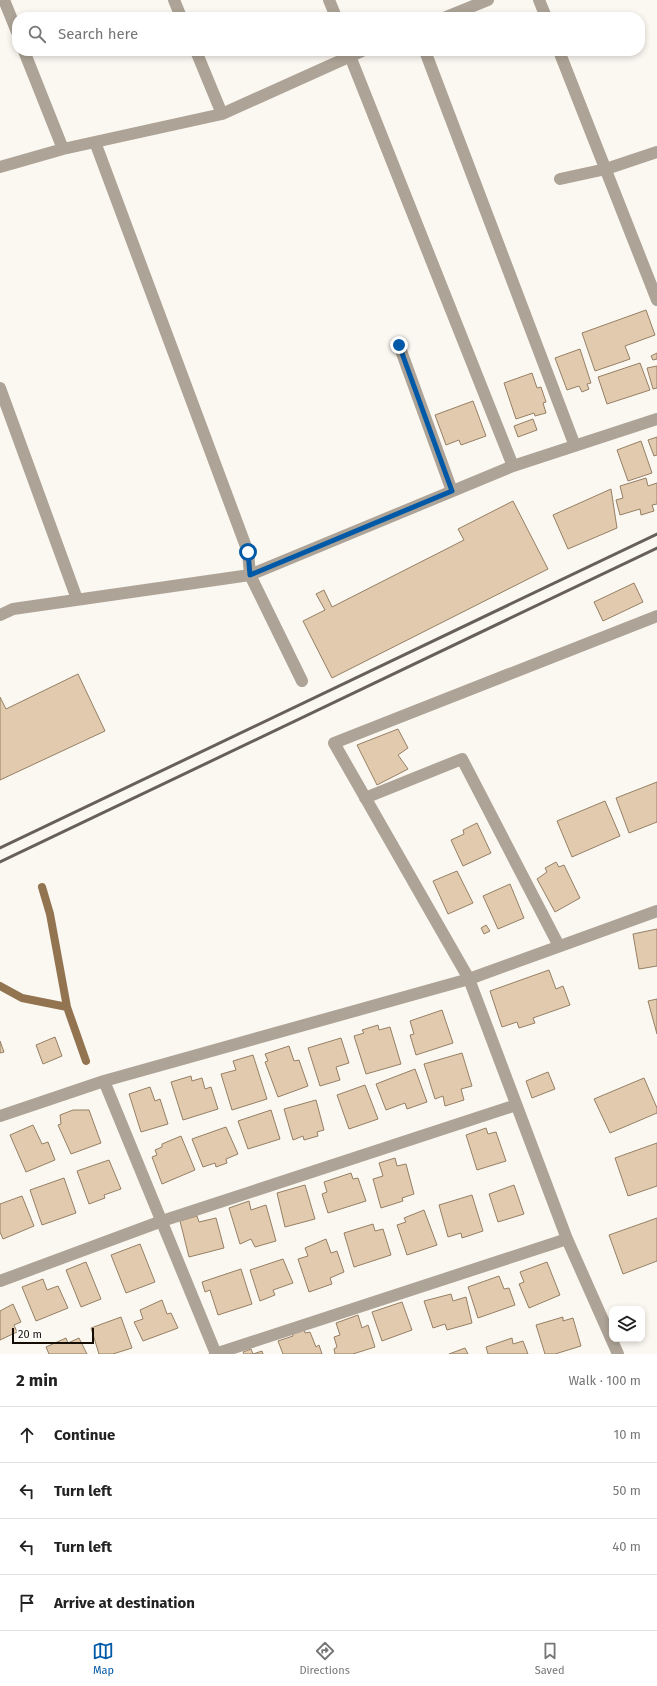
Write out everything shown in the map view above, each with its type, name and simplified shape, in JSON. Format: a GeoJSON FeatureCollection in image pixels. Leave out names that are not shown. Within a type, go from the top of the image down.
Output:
{"type":"FeatureCollection","features":[{"type":"Feature","properties":{"kind":"street"},"geometry":{"type":"LineString","coordinates":[[4,0],[12,20]]}},
{"type":"Feature","properties":{"kind":"street"},"geometry":{"type":"LineString","coordinates":[[174,0],[179,12]]}},
{"type":"Feature","properties":{"kind":"street"},"geometry":{"type":"LineString","coordinates":[[329,0],[334,12]]}},
{"type":"Feature","properties":{"kind":"street"},"geometry":{"type":"LineString","coordinates":[[455,12],[469,4],[488,0]]}},
{"type":"Feature","properties":{"kind":"street"},"geometry":{"type":"LineString","coordinates":[[539,0],[544,12]]}},
{"type":"Feature","properties":{"kind":"street"},"geometry":{"type":"LineString","coordinates":[[26,56],[63,149]]}},
{"type":"Feature","properties":{"kind":"street"},"geometry":{"type":"LineString","coordinates":[[198,56],[222,114]]}},
{"type":"Feature","properties":{"kind":"street"},"geometry":{"type":"LineString","coordinates":[[0,167],[63,149],[222,114],[343,56]]}},
{"type":"Feature","properties":{"kind":"street"},"geometry":{"type":"LineString","coordinates":[[350,56],[514,466]]}},
{"type":"Feature","properties":{"kind":"street"},"geometry":{"type":"LineString","coordinates":[[427,56],[575,446]]}},
{"type":"Feature","properties":{"kind":"street"},"geometry":{"type":"LineString","coordinates":[[561,56],[657,300]]}},
{"type":"Feature","properties":{"kind":"street"},"geometry":{"type":"LineString","coordinates":[[95,142],[248,552],[250,575],[302,681]]}},
{"type":"Feature","properties":{"kind":"street"},"geometry":{"type":"LineString","coordinates":[[560,180],[606,169],[657,152]]}},
{"type":"Feature","properties":{"kind":"street"},"geometry":{"type":"LineString","coordinates":[[399,345],[452,491]]}},
{"type":"Feature","properties":{"kind":"street"},"geometry":{"type":"LineString","coordinates":[[0,388],[77,599]]}},
{"type":"Feature","properties":{"kind":"street"},"geometry":{"type":"LineString","coordinates":[[0,615],[13,609],[250,575],[514,466],[657,419]]}},
{"type":"Feature","properties":{"kind":"street"},"geometry":{"type":"LineString","coordinates":[[618,1354],[568,1239],[469,979],[334,743],[657,616]]}},
{"type":"Feature","properties":{"kind":"street"},"geometry":{"type":"LineString","coordinates":[[365,798],[462,759],[560,946]]}},
{"type":"Feature","properties":{"kind":"street"},"geometry":{"type":"LineString","coordinates":[[0,1116],[104,1081],[469,979],[657,911]]}},
{"type":"Feature","properties":{"kind":"street"},"geometry":{"type":"LineString","coordinates":[[104,1081],[216,1354],[568,1239]]}},
{"type":"Feature","properties":{"kind":"street"},"geometry":{"type":"LineString","coordinates":[[0,1281],[162,1221],[516,1105]]}},
{"type":"Feature","properties":{"kind":"building"},"geometry":{"type":"Polygon","coordinates":[[[646,310],[655,335],[625,346],[630,359],[595,371],[582,333],[646,310]]]}},
{"type":"Feature","properties":{"kind":"building"},"geometry":{"type":"Polygon","coordinates":[[[580,349],[591,383],[587,384],[589,389],[582,392],[579,386],[567,390],[555,358],[580,349]]]}},
{"type":"Feature","properties":{"kind":"building"},"geometry":{"type":"Polygon","coordinates":[[[657,353],[657,359],[653,360],[651,356],[657,353]]]}},
{"type":"Feature","properties":{"kind":"building"},"geometry":{"type":"Polygon","coordinates":[[[640,363],[650,390],[607,404],[598,377],[640,363]]]}},
{"type":"Feature","properties":{"kind":"building"},"geometry":{"type":"Polygon","coordinates":[[[657,366],[657,388],[653,389],[647,368],[657,366]]]}},
{"type":"Feature","properties":{"kind":"building"},"geometry":{"type":"Polygon","coordinates":[[[532,373],[537,388],[541,387],[546,402],[543,403],[546,413],[535,416],[534,413],[516,419],[504,383],[532,373]]]}},
{"type":"Feature","properties":{"kind":"building"},"geometry":{"type":"Polygon","coordinates":[[[473,401],[486,436],[461,445],[459,440],[446,445],[435,415],[473,401]]]}},
{"type":"Feature","properties":{"kind":"building"},"geometry":{"type":"Polygon","coordinates":[[[533,419],[537,430],[518,437],[514,426],[533,419]]]}},
{"type":"Feature","properties":{"kind":"building"},"geometry":{"type":"Polygon","coordinates":[[[657,437],[657,455],[654,456],[648,440],[657,437]]]}},
{"type":"Feature","properties":{"kind":"building"},"geometry":{"type":"Polygon","coordinates":[[[641,441],[652,473],[628,481],[617,450],[641,441]]]}},
{"type":"Feature","properties":{"kind":"building"},"geometry":{"type":"Polygon","coordinates":[[[646,478],[648,486],[657,483],[657,504],[652,505],[654,511],[641,515],[640,509],[620,515],[616,500],[623,498],[620,486],[646,478]]]}},
{"type":"Feature","properties":{"kind":"building"},"geometry":{"type":"Polygon","coordinates":[[[611,489],[617,528],[568,549],[553,515],[611,489]]]}},
{"type":"Feature","properties":{"kind":"building"},"geometry":{"type":"Polygon","coordinates":[[[513,501],[548,569],[332,678],[303,621],[325,610],[316,594],[324,590],[332,607],[464,540],[458,529],[513,501]]]}},
{"type":"Feature","properties":{"kind":"building"},"geometry":{"type":"Polygon","coordinates":[[[634,583],[643,602],[603,621],[594,602],[634,583]]]}},
{"type":"Feature","properties":{"kind":"building"},"geometry":{"type":"Polygon","coordinates":[[[78,674],[105,731],[0,780],[0,697],[6,709],[78,674]]]}},
{"type":"Feature","properties":{"kind":"building"},"geometry":{"type":"Polygon","coordinates":[[[398,729],[408,748],[398,755],[408,769],[377,785],[357,745],[398,729]]]}},
{"type":"Feature","properties":{"kind":"building"},"geometry":{"type":"Polygon","coordinates":[[[657,782],[657,822],[629,833],[616,798],[657,782]]]}},
{"type":"Feature","properties":{"kind":"building"},"geometry":{"type":"Polygon","coordinates":[[[605,801],[620,836],[572,857],[557,821],[605,801]]]}},
{"type":"Feature","properties":{"kind":"building"},"geometry":{"type":"Polygon","coordinates":[[[477,823],[491,853],[463,866],[451,840],[464,834],[463,830],[477,823]]]}},
{"type":"Feature","properties":{"kind":"building"},"geometry":{"type":"Polygon","coordinates":[[[556,862],[559,867],[564,865],[580,898],[555,912],[537,879],[547,872],[545,868],[556,862]]]}},
{"type":"Feature","properties":{"kind":"building"},"geometry":{"type":"Polygon","coordinates":[[[457,871],[473,903],[448,914],[433,881],[457,871]]]}},
{"type":"Feature","properties":{"kind":"building"},"geometry":{"type":"Polygon","coordinates":[[[510,884],[524,918],[498,929],[483,896],[510,884]]]}},
{"type":"Feature","properties":{"kind":"building"},"geometry":{"type":"Polygon","coordinates":[[[486,925],[490,931],[484,934],[481,928],[486,925]]]}},
{"type":"Feature","properties":{"kind":"building"},"geometry":{"type":"Polygon","coordinates":[[[657,929],[657,966],[639,969],[633,934],[657,929]]]}},
{"type":"Feature","properties":{"kind":"building"},"geometry":{"type":"Polygon","coordinates":[[[549,970],[556,989],[563,986],[570,1005],[533,1018],[535,1023],[519,1028],[517,1022],[502,1027],[490,991],[549,970]]]}},
{"type":"Feature","properties":{"kind":"building"},"geometry":{"type":"Polygon","coordinates":[[[657,999],[657,1034],[648,1001],[657,999]]]}},
{"type":"Feature","properties":{"kind":"building"},"geometry":{"type":"Polygon","coordinates":[[[442,1010],[453,1043],[416,1055],[410,1035],[414,1034],[410,1021],[442,1010]]]}},
{"type":"Feature","properties":{"kind":"building"},"geometry":{"type":"Polygon","coordinates":[[[378,1025],[379,1030],[390,1027],[401,1064],[366,1074],[354,1036],[364,1033],[362,1030],[378,1025]]]}},
{"type":"Feature","properties":{"kind":"building"},"geometry":{"type":"Polygon","coordinates":[[[55,1037],[62,1056],[43,1064],[36,1045],[55,1037]]]}},
{"type":"Feature","properties":{"kind":"building"},"geometry":{"type":"Polygon","coordinates":[[[341,1038],[349,1063],[336,1067],[340,1080],[320,1086],[308,1048],[341,1038]]]}},
{"type":"Feature","properties":{"kind":"building"},"geometry":{"type":"Polygon","coordinates":[[[0,1041],[4,1052],[0,1053],[0,1041]]]}},
{"type":"Feature","properties":{"kind":"building"},"geometry":{"type":"Polygon","coordinates":[[[289,1046],[294,1061],[299,1060],[308,1086],[278,1097],[265,1062],[268,1061],[265,1054],[289,1046]]]}},
{"type":"Feature","properties":{"kind":"building"},"geometry":{"type":"Polygon","coordinates":[[[462,1053],[472,1086],[461,1089],[464,1100],[445,1106],[443,1096],[435,1099],[424,1064],[462,1053]]]}},
{"type":"Feature","properties":{"kind":"building"},"geometry":{"type":"Polygon","coordinates":[[[253,1055],[267,1099],[232,1110],[221,1074],[236,1070],[233,1061],[253,1055]]]}},
{"type":"Feature","properties":{"kind":"building"},"geometry":{"type":"Polygon","coordinates":[[[415,1069],[427,1102],[407,1109],[405,1103],[386,1110],[376,1084],[415,1069]]]}},
{"type":"Feature","properties":{"kind":"building"},"geometry":{"type":"Polygon","coordinates":[[[548,1072],[555,1089],[532,1098],[526,1081],[548,1072]]]}},
{"type":"Feature","properties":{"kind":"building"},"geometry":{"type":"Polygon","coordinates":[[[191,1076],[192,1081],[202,1078],[205,1089],[211,1087],[218,1109],[183,1120],[171,1082],[191,1076]]]}},
{"type":"Feature","properties":{"kind":"building"},"geometry":{"type":"Polygon","coordinates":[[[644,1078],[657,1108],[657,1113],[610,1133],[594,1099],[644,1078]]]}},
{"type":"Feature","properties":{"kind":"building"},"geometry":{"type":"Polygon","coordinates":[[[365,1085],[378,1119],[349,1129],[337,1095],[365,1085]]]}},
{"type":"Feature","properties":{"kind":"building"},"geometry":{"type":"Polygon","coordinates":[[[150,1087],[155,1101],[160,1099],[168,1124],[141,1132],[129,1094],[150,1087]]]}},
{"type":"Feature","properties":{"kind":"building"},"geometry":{"type":"Polygon","coordinates":[[[316,1100],[324,1130],[317,1132],[318,1136],[304,1140],[303,1136],[293,1140],[284,1109],[316,1100]]]}},
{"type":"Feature","properties":{"kind":"building"},"geometry":{"type":"Polygon","coordinates":[[[73,1110],[89,1110],[101,1143],[71,1154],[58,1125],[61,1124],[60,1115],[73,1110]]]}},
{"type":"Feature","properties":{"kind":"building"},"geometry":{"type":"Polygon","coordinates":[[[271,1110],[280,1139],[248,1149],[238,1121],[271,1110]]]}},
{"type":"Feature","properties":{"kind":"building"},"geometry":{"type":"Polygon","coordinates":[[[33,1125],[42,1144],[48,1142],[55,1160],[26,1172],[10,1135],[33,1125]]]}},
{"type":"Feature","properties":{"kind":"building"},"geometry":{"type":"Polygon","coordinates":[[[226,1127],[238,1154],[226,1159],[227,1163],[216,1167],[215,1163],[203,1167],[192,1139],[226,1127]]]}},
{"type":"Feature","properties":{"kind":"building"},"geometry":{"type":"Polygon","coordinates":[[[486,1128],[488,1134],[496,1132],[506,1161],[477,1170],[466,1135],[486,1128]]]}},
{"type":"Feature","properties":{"kind":"building"},"geometry":{"type":"Polygon","coordinates":[[[181,1136],[195,1170],[162,1184],[152,1157],[157,1155],[155,1150],[162,1147],[162,1144],[181,1136]]]}},
{"type":"Feature","properties":{"kind":"building"},"geometry":{"type":"Polygon","coordinates":[[[657,1143],[657,1186],[628,1196],[615,1158],[657,1143]]]}},
{"type":"Feature","properties":{"kind":"building"},"geometry":{"type":"Polygon","coordinates":[[[395,1158],[397,1166],[406,1164],[414,1194],[402,1198],[403,1201],[381,1208],[373,1179],[383,1176],[379,1163],[395,1158]]]}},
{"type":"Feature","properties":{"kind":"building"},"geometry":{"type":"Polygon","coordinates":[[[109,1160],[121,1189],[104,1195],[105,1198],[89,1204],[77,1171],[109,1160]]]}},
{"type":"Feature","properties":{"kind":"building"},"geometry":{"type":"Polygon","coordinates":[[[351,1173],[353,1179],[358,1178],[366,1201],[328,1213],[322,1194],[327,1192],[324,1182],[351,1173]]]}},
{"type":"Feature","properties":{"kind":"building"},"geometry":{"type":"Polygon","coordinates":[[[64,1178],[76,1213],[42,1225],[30,1190],[64,1178]]]}},
{"type":"Feature","properties":{"kind":"building"},"geometry":{"type":"Polygon","coordinates":[[[305,1185],[315,1219],[285,1227],[277,1193],[305,1185]]]}},
{"type":"Feature","properties":{"kind":"building"},"geometry":{"type":"Polygon","coordinates":[[[514,1185],[524,1214],[498,1222],[489,1194],[514,1185]]]}},
{"type":"Feature","properties":{"kind":"building"},"geometry":{"type":"Polygon","coordinates":[[[472,1195],[483,1231],[462,1238],[461,1233],[448,1237],[439,1205],[472,1195]]]}},
{"type":"Feature","properties":{"kind":"building"},"geometry":{"type":"Polygon","coordinates":[[[22,1196],[34,1226],[3,1239],[0,1232],[0,1204],[22,1196]]]}},
{"type":"Feature","properties":{"kind":"building"},"geometry":{"type":"Polygon","coordinates":[[[249,1201],[251,1210],[266,1205],[276,1241],[255,1247],[251,1239],[240,1244],[229,1208],[249,1201]]]}},
{"type":"Feature","properties":{"kind":"building"},"geometry":{"type":"Polygon","coordinates":[[[424,1210],[437,1245],[407,1255],[397,1225],[406,1222],[404,1218],[424,1210]]]}},
{"type":"Feature","properties":{"kind":"building"},"geometry":{"type":"Polygon","coordinates":[[[197,1216],[199,1222],[216,1218],[224,1248],[189,1257],[180,1221],[197,1216]]]}},
{"type":"Feature","properties":{"kind":"building"},"geometry":{"type":"Polygon","coordinates":[[[657,1218],[657,1261],[623,1274],[609,1235],[657,1218]]]}},
{"type":"Feature","properties":{"kind":"building"},"geometry":{"type":"Polygon","coordinates":[[[373,1224],[375,1231],[383,1229],[391,1255],[354,1267],[344,1233],[373,1224]]]}},
{"type":"Feature","properties":{"kind":"building"},"geometry":{"type":"Polygon","coordinates":[[[326,1239],[331,1253],[337,1251],[344,1272],[330,1278],[332,1284],[309,1292],[298,1259],[308,1256],[305,1248],[326,1239]]]}},
{"type":"Feature","properties":{"kind":"building"},"geometry":{"type":"Polygon","coordinates":[[[140,1244],[155,1282],[126,1293],[111,1255],[140,1244]]]}},
{"type":"Feature","properties":{"kind":"building"},"geometry":{"type":"Polygon","coordinates":[[[283,1259],[293,1283],[273,1290],[275,1295],[260,1301],[250,1270],[283,1259]]]}},
{"type":"Feature","properties":{"kind":"building"},"geometry":{"type":"Polygon","coordinates":[[[86,1262],[101,1299],[81,1307],[66,1270],[86,1262]]]}},
{"type":"Feature","properties":{"kind":"building"},"geometry":{"type":"Polygon","coordinates":[[[547,1262],[560,1295],[529,1308],[519,1284],[524,1282],[520,1272],[547,1262]]]}},
{"type":"Feature","properties":{"kind":"building"},"geometry":{"type":"Polygon","coordinates":[[[241,1269],[252,1304],[218,1315],[210,1290],[205,1292],[202,1282],[241,1269]]]}},
{"type":"Feature","properties":{"kind":"building"},"geometry":{"type":"Polygon","coordinates":[[[499,1276],[504,1289],[509,1288],[515,1305],[478,1318],[468,1287],[499,1276]]]}},
{"type":"Feature","properties":{"kind":"building"},"geometry":{"type":"Polygon","coordinates":[[[43,1279],[47,1290],[58,1286],[68,1308],[36,1321],[22,1287],[43,1279]]]}},
{"type":"Feature","properties":{"kind":"building"},"geometry":{"type":"Polygon","coordinates":[[[451,1294],[453,1301],[466,1297],[472,1323],[447,1330],[445,1324],[433,1328],[424,1301],[451,1294]]]}},
{"type":"Feature","properties":{"kind":"building"},"geometry":{"type":"Polygon","coordinates":[[[162,1300],[167,1314],[171,1313],[178,1328],[143,1341],[134,1322],[143,1319],[140,1310],[162,1300]]]}},
{"type":"Feature","properties":{"kind":"building"},"geometry":{"type":"Polygon","coordinates":[[[402,1302],[412,1330],[382,1341],[372,1312],[402,1302]]]}},
{"type":"Feature","properties":{"kind":"building"},"geometry":{"type":"Polygon","coordinates":[[[13,1304],[21,1322],[14,1325],[17,1332],[0,1340],[0,1311],[13,1304]]]}},
{"type":"Feature","properties":{"kind":"building"},"geometry":{"type":"Polygon","coordinates":[[[358,1315],[362,1328],[368,1325],[375,1347],[353,1354],[335,1354],[334,1349],[337,1347],[334,1337],[340,1335],[336,1323],[358,1315]]]}},
{"type":"Feature","properties":{"kind":"building"},"geometry":{"type":"Polygon","coordinates":[[[121,1317],[132,1348],[113,1354],[99,1354],[91,1328],[121,1317]]]}},
{"type":"Feature","properties":{"kind":"building"},"geometry":{"type":"Polygon","coordinates":[[[563,1317],[563,1321],[573,1318],[581,1346],[555,1354],[545,1354],[536,1325],[563,1317]]]}},
{"type":"Feature","properties":{"kind":"building"},"geometry":{"type":"Polygon","coordinates":[[[304,1329],[305,1333],[310,1332],[316,1347],[319,1345],[322,1354],[283,1354],[278,1341],[293,1336],[292,1333],[304,1329]]]}},
{"type":"Feature","properties":{"kind":"building"},"geometry":{"type":"Polygon","coordinates":[[[66,1338],[68,1343],[79,1338],[87,1354],[49,1354],[46,1347],[66,1338]]]}},
{"type":"Feature","properties":{"kind":"building"},"geometry":{"type":"Polygon","coordinates":[[[512,1338],[513,1344],[523,1341],[528,1354],[488,1354],[486,1347],[512,1338]]]}},
{"type":"Feature","properties":{"kind":"building"},"geometry":{"type":"Polygon","coordinates":[[[465,1348],[468,1354],[449,1354],[465,1348]]]}},
{"type":"Feature","properties":{"kind":"building"},"geometry":{"type":"Polygon","coordinates":[[[251,1349],[253,1354],[244,1354],[243,1352],[251,1349]]]}},
{"type":"Feature","properties":{"kind":"building"},"geometry":{"type":"Polygon","coordinates":[[[262,1351],[263,1354],[253,1354],[262,1351]]]}},
{"type":"Feature","properties":{"kind":"waterway"},"geometry":{"type":"LineString","coordinates":[[42,887],[50,914],[67,1007]]}},
{"type":"Feature","properties":{"kind":"waterway"},"geometry":{"type":"LineString","coordinates":[[0,986],[22,998],[67,1007],[86,1061]]}},
{"type":"Feature","properties":{"kind":"railway"},"geometry":{"type":"LineString","coordinates":[[0,848],[657,534]]}},
{"type":"Feature","properties":{"kind":"railway"},"geometry":{"type":"LineString","coordinates":[[0,862],[657,548]]}},
{"type":"Feature","properties":{"kind":"route"},"geometry":{"type":"LineString","coordinates":[[248,552],[250,575],[452,491],[399,345]]}}]}
